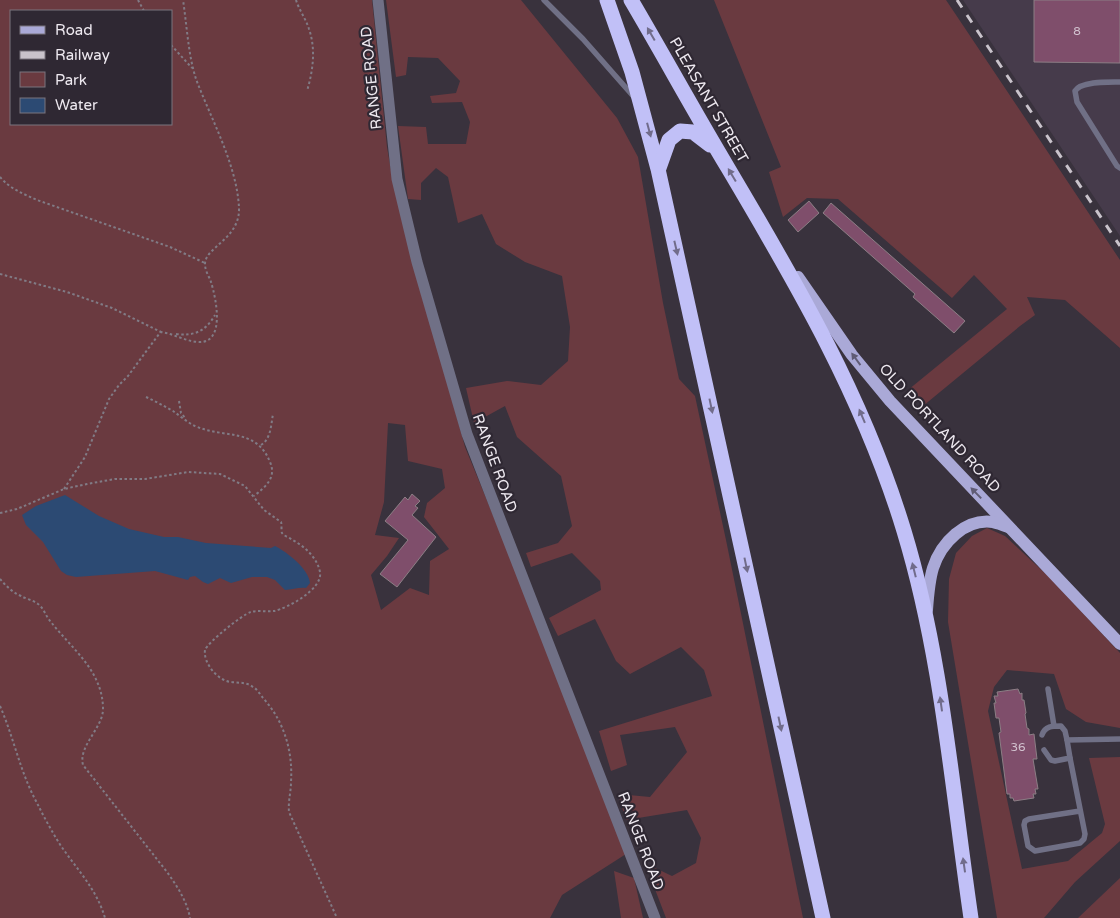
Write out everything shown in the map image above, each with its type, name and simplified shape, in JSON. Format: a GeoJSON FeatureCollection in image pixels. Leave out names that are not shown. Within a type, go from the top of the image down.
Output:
{"type":"FeatureCollection","features":[{"type":"Feature","properties":{"kind":"highway"},"geometry":{"type":"LineString","coordinates":[[607,0],[642,106],[658,168],[822,918]]}},
{"type":"Feature","properties":{"kind":"highway","name":"PLEASANT STREET"},"geometry":{"type":"LineString","coordinates":[[631,0],[820,328],[868,431],[887,480],[904,530],[926,618],[938,687],[970,916]]}},
{"type":"Feature","properties":{"kind":"highway"},"geometry":{"type":"LineString","coordinates":[[658,168],[669,140],[680,131],[693,132],[699,135],[722,157]]}},
{"type":"Feature","properties":{"kind":"main road","name":"OLD PORTLAND ROAD"},"geometry":{"type":"LineString","coordinates":[[757,217],[867,374],[908,421],[1120,644]]}},
{"type":"Feature","properties":{"kind":"main road"},"geometry":{"type":"LineString","coordinates":[[926,618],[932,570],[947,542],[965,528],[974,524],[993,522],[1010,528]]}},
{"type":"Feature","properties":{"kind":"street","name":"RANGE ROAD"},"geometry":{"type":"LineString","coordinates":[[378,0],[397,179],[415,254],[467,434],[655,918]]}},
{"type":"Feature","properties":{"kind":"lane"},"geometry":{"type":"LineString","coordinates":[[544,0],[583,39],[642,106]]}},
{"type":"Feature","properties":{"kind":"lane"},"geometry":{"type":"LineString","coordinates":[[1120,82],[1085,84],[1077,87],[1074,91],[1077,102],[1120,168]]}},
{"type":"Feature","properties":{"kind":"lane"},"geometry":{"type":"LineString","coordinates":[[1048,689],[1054,726]]}},
{"type":"Feature","properties":{"kind":"lane"},"geometry":{"type":"LineString","coordinates":[[1042,735],[1044,730],[1054,726],[1063,728],[1085,834],[1084,839],[1080,843],[1035,851],[1028,846],[1025,821],[1080,811]]}},
{"type":"Feature","properties":{"kind":"lane"},"geometry":{"type":"LineString","coordinates":[[1067,740],[1120,740]]}},
{"type":"Feature","properties":{"kind":"lane"},"geometry":{"type":"LineString","coordinates":[[1044,750],[1050,760],[1070,758]]}},
{"type":"Feature","properties":{"kind":"path"},"geometry":{"type":"LineString","coordinates":[[173,334],[198,342],[206,341],[216,332],[215,298],[205,263],[212,250],[228,238],[239,212],[232,170],[194,70],[183,0]]}},
{"type":"Feature","properties":{"kind":"path"},"geometry":{"type":"LineString","coordinates":[[296,0],[309,28],[312,41],[312,67],[306,91]]}},
{"type":"Feature","properties":{"kind":"path"},"geometry":{"type":"LineString","coordinates":[[172,46],[194,70]]}},
{"type":"Feature","properties":{"kind":"path"},"geometry":{"type":"LineString","coordinates":[[0,177],[6,184],[37,200],[170,247],[205,263]]}},
{"type":"Feature","properties":{"kind":"path"},"geometry":{"type":"LineString","coordinates":[[0,274],[66,292],[112,308],[161,332],[196,334],[209,324],[216,314]]}},
{"type":"Feature","properties":{"kind":"path"},"geometry":{"type":"LineString","coordinates":[[64,489],[85,457],[109,399],[161,332]]}},
{"type":"Feature","properties":{"kind":"path"},"geometry":{"type":"LineString","coordinates":[[146,396],[187,421],[205,429],[248,438],[258,442],[272,468],[272,478],[254,496]]}},
{"type":"Feature","properties":{"kind":"path"},"geometry":{"type":"LineString","coordinates":[[179,401],[181,413],[187,421]]}},
{"type":"Feature","properties":{"kind":"path"},"geometry":{"type":"LineString","coordinates":[[260,446],[268,438],[273,414]]}},
{"type":"Feature","properties":{"kind":"path"},"geometry":{"type":"LineString","coordinates":[[0,513],[64,489],[115,479],[145,480],[188,472],[220,474],[245,486],[264,510],[281,522],[282,532],[285,536],[306,549],[312,556],[318,565],[320,577],[313,590],[283,608],[252,612],[234,622],[207,645],[206,659],[210,668],[224,680],[246,683],[253,686],[280,722],[291,756],[292,783],[289,795],[289,812],[337,918]]}},
{"type":"Feature","properties":{"kind":"path"},"geometry":{"type":"LineString","coordinates":[[0,579],[12,590],[40,605],[49,620],[84,658],[92,672],[102,698],[103,710],[96,730],[84,752],[82,761],[178,887],[189,910],[190,918]]}},
{"type":"Feature","properties":{"kind":"path"},"geometry":{"type":"LineString","coordinates":[[0,706],[12,734],[19,761],[30,790],[61,845],[97,898],[105,918]]}},
{"type":"Feature","properties":{"kind":"shaded area"},"geometry":{"type":"Polygon","coordinates":[[[963,0],[1120,0],[1120,236],[963,0]]]}},
{"type":"Feature","properties":{"kind":"green space"},"geometry":{"type":"Polygon","coordinates":[[[0,0],[372,0],[387,147],[393,182],[465,447],[507,549],[626,854],[562,895],[550,918],[0,918],[0,0]],[[388,423],[384,502],[375,535],[399,538],[371,575],[381,610],[410,588],[429,595],[430,561],[449,549],[424,517],[427,503],[445,488],[442,469],[408,461],[405,425],[388,423]]]}},
{"type":"Feature","properties":{"kind":"green space"},"geometry":{"type":"Polygon","coordinates":[[[386,0],[521,0],[617,118],[638,157],[663,303],[679,379],[695,396],[803,918],[666,918],[653,884],[651,866],[672,876],[696,863],[701,838],[687,810],[626,820],[618,794],[650,797],[687,752],[675,727],[620,735],[627,765],[611,771],[599,731],[712,696],[704,670],[681,647],[630,674],[616,661],[595,619],[558,636],[549,618],[601,590],[600,581],[572,553],[531,567],[526,553],[558,543],[572,526],[561,476],[517,437],[505,406],[474,423],[466,388],[507,381],[541,385],[568,361],[570,327],[562,276],[525,262],[496,244],[482,214],[458,223],[448,177],[436,168],[421,183],[421,200],[408,199],[398,126],[426,127],[428,144],[466,144],[470,122],[462,102],[432,103],[430,96],[456,93],[460,81],[438,58],[408,57],[406,75],[396,77],[386,0]]]}},
{"type":"Feature","properties":{"kind":"green space"},"geometry":{"type":"Polygon","coordinates":[[[714,0],[946,0],[1120,260],[1120,348],[1065,300],[1027,297],[1035,315],[923,406],[908,390],[1007,309],[974,275],[952,298],[838,199],[807,198],[783,217],[769,172],[781,167],[714,0]]]}},
{"type":"Feature","properties":{"kind":"green space"},"geometry":{"type":"Polygon","coordinates":[[[987,528],[1005,536],[1048,576],[1120,653],[1120,728],[1086,722],[1066,709],[1054,674],[1007,670],[994,687],[988,711],[1022,869],[1068,861],[1102,833],[1105,824],[1089,758],[1120,757],[1120,841],[1075,882],[1044,918],[997,918],[948,622],[949,579],[956,553],[972,536],[987,528]]]}},
{"type":"Feature","properties":{"kind":"green space"},"geometry":{"type":"Polygon","coordinates":[[[614,871],[634,878],[643,918],[621,918],[614,871]]]}},
{"type":"Feature","properties":{"kind":"green space"},"geometry":{"type":"Polygon","coordinates":[[[1120,878],[1120,918],[1078,918],[1120,878]]]}},
{"type":"Feature","properties":{"kind":"water"},"geometry":{"type":"Polygon","coordinates":[[[65,495],[99,516],[129,529],[164,537],[178,537],[206,543],[271,548],[275,546],[302,567],[310,583],[306,588],[285,590],[275,580],[267,577],[252,577],[231,583],[220,578],[208,584],[195,576],[190,577],[188,580],[155,571],[76,577],[67,575],[61,571],[43,542],[26,525],[22,515],[36,506],[65,495]]]}},
{"type":"Feature","properties":{"kind":"building"},"geometry":{"type":"Polygon","coordinates":[[[1034,0],[1120,0],[1120,63],[1034,62],[1034,0]]]}},
{"type":"Feature","properties":{"kind":"building"},"geometry":{"type":"Polygon","coordinates":[[[809,201],[819,213],[798,232],[788,220],[809,201]]]}},
{"type":"Feature","properties":{"kind":"building"},"geometry":{"type":"Polygon","coordinates":[[[831,203],[965,321],[954,333],[913,297],[915,294],[823,213],[831,203]]]}},
{"type":"Feature","properties":{"kind":"building"},"geometry":{"type":"Polygon","coordinates":[[[412,494],[420,501],[415,506],[418,508],[412,515],[436,537],[397,587],[380,574],[408,540],[385,521],[405,497],[408,500],[412,494]]]}},
{"type":"Feature","properties":{"kind":"building"},"geometry":{"type":"Polygon","coordinates":[[[1018,689],[1020,694],[1022,693],[1022,700],[1024,700],[1029,735],[1034,734],[1037,759],[1033,759],[1038,789],[1035,789],[1036,794],[1033,794],[1034,798],[1014,801],[1013,798],[1010,798],[1010,794],[1007,794],[999,733],[1001,732],[999,718],[996,718],[994,696],[998,696],[997,692],[1018,689]]]}},
{"type":"Feature","properties":{"kind":"railway"},"geometry":{"type":"LineString","coordinates":[[957,0],[1120,246]]}}]}
